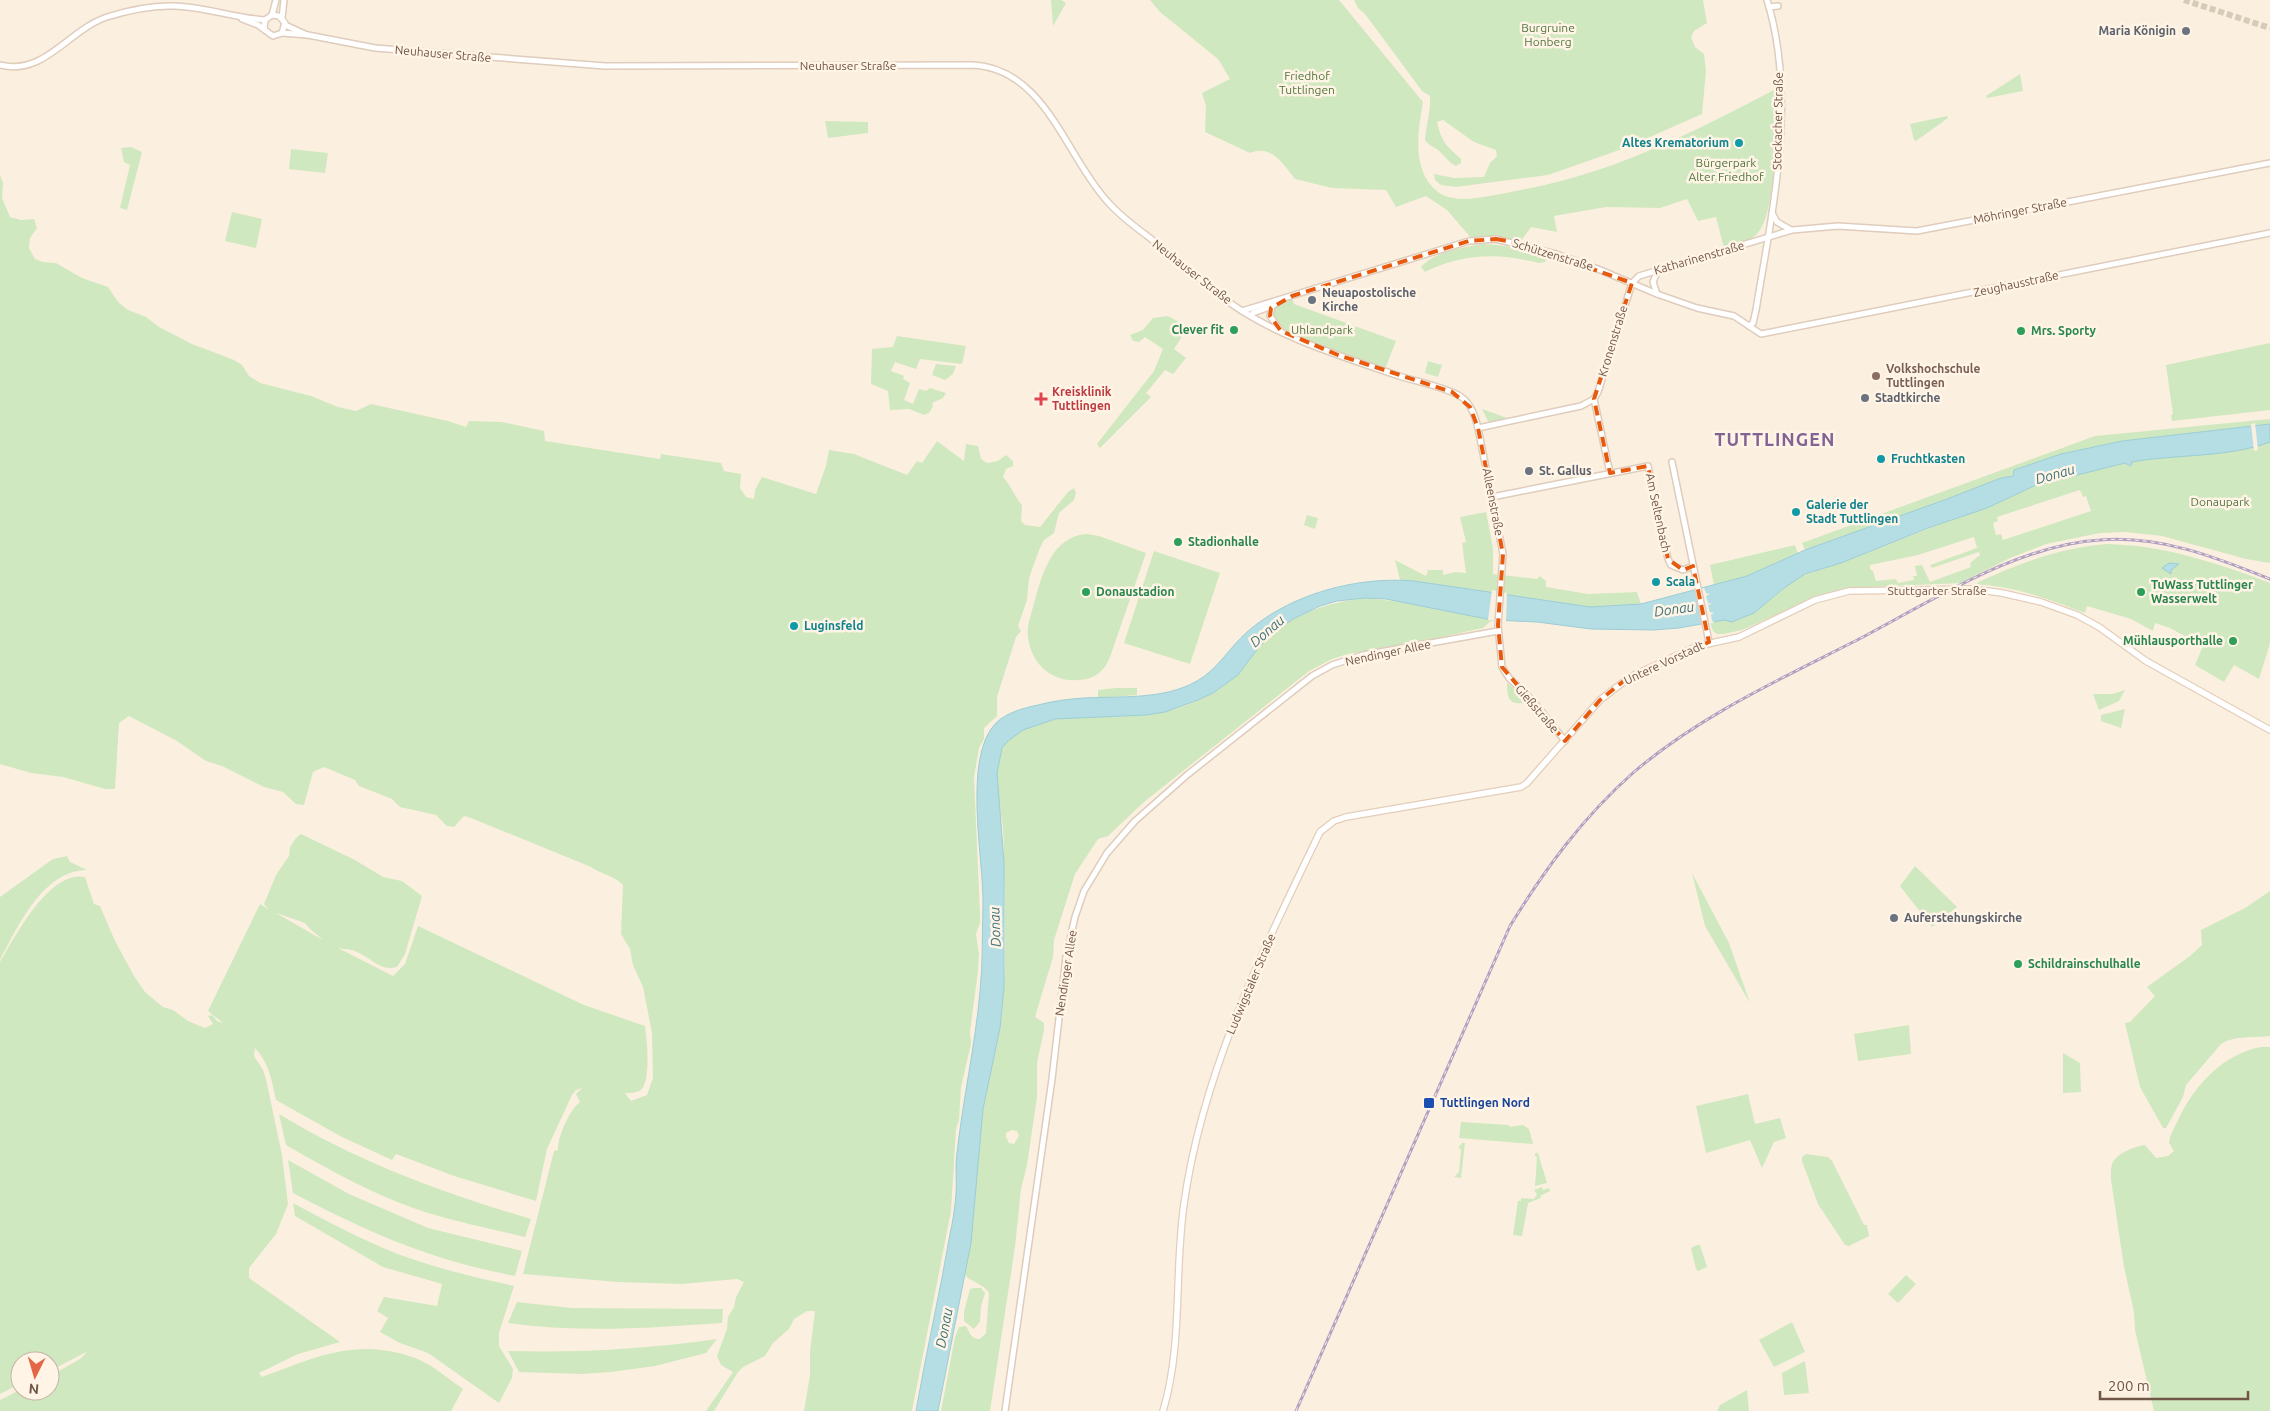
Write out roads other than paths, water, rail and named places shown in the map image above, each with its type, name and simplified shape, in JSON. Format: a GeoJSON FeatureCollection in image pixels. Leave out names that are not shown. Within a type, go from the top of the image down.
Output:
{"type":"FeatureCollection","features":[{"type":"Feature","properties":{"kind":"main road","name":"Stuttgarter Straße"},"geometry":{"type":"LineString","coordinates":[[1728,639],[1745,634],[1815,600],[1848,591],[1956,589],[2002,593],[2042,602],[2077,615],[2099,627],[2146,661],[2270,730]]}},
{"type":"Feature","properties":{"kind":"main road","name":"Untere Vorstadt"},"geometry":{"type":"LineString","coordinates":[[1565,741],[1600,700],[1625,680],[1669,658],[1709,642],[1728,639]]}},
{"type":"Feature","properties":{"kind":"main road","name":"Ludwigstaler Straße"},"geometry":{"type":"LineString","coordinates":[[1163,1411],[1173,1361],[1184,1205],[1196,1144],[1218,1064],[1288,900],[1320,832],[1330,824],[1346,817],[1520,788],[1565,741]]}},
{"type":"Feature","properties":{"kind":"street"},"geometry":{"type":"LineString","coordinates":[[0,65],[20,67],[41,61],[90,25],[134,9],[175,6],[265,20],[272,15],[276,0]]}},
{"type":"Feature","properties":{"kind":"street"},"geometry":{"type":"LineString","coordinates":[[230,14],[264,29],[273,36],[282,33],[285,25],[282,18],[284,0]]}},
{"type":"Feature","properties":{"kind":"street","name":"Stockacher Straße"},"geometry":{"type":"LineString","coordinates":[[1749,326],[1754,320],[1777,174],[1781,82],[1767,0]]}},
{"type":"Feature","properties":{"kind":"street"},"geometry":{"type":"LineString","coordinates":[[1769,7],[1778,6]]}},
{"type":"Feature","properties":{"kind":"street"},"geometry":{"type":"LineString","coordinates":[[272,15],[282,18]]}},
{"type":"Feature","properties":{"kind":"street"},"geometry":{"type":"LineString","coordinates":[[264,29],[265,20]]}},
{"type":"Feature","properties":{"kind":"street","name":"Neuhauser Straße"},"geometry":{"type":"LineString","coordinates":[[285,25],[305,33],[375,48],[604,66],[972,65],[996,68],[1016,79],[1032,92],[1106,201],[1185,268],[1242,311],[1340,356],[1458,395],[1470,407],[1478,428]]}},
{"type":"Feature","properties":{"kind":"street","name":"Neuhauser Straße"},"geometry":{"type":"LineString","coordinates":[[282,33],[305,33]]}},
{"type":"Feature","properties":{"kind":"street","name":"Möhringer Straße"},"geometry":{"type":"LineString","coordinates":[[1768,236],[1792,230],[1838,226],[1917,231],[2270,163]]}},
{"type":"Feature","properties":{"kind":"street"},"geometry":{"type":"LineString","coordinates":[[1771,212],[1777,222],[1792,230]]}},
{"type":"Feature","properties":{"kind":"street","name":"Zeughausstraße"},"geometry":{"type":"LineString","coordinates":[[1761,334],[2270,233]]}},
{"type":"Feature","properties":{"kind":"street","name":"Katharinenstraße"},"geometry":{"type":"LineString","coordinates":[[1632,283],[1639,276],[1741,247],[1768,236]]}},
{"type":"Feature","properties":{"kind":"street","name":"Schützenstraße"},"geometry":{"type":"LineString","coordinates":[[1242,311],[1363,272],[1469,241],[1484,239],[1509,241],[1556,254],[1697,308],[1734,316],[1761,334]]}},
{"type":"Feature","properties":{"kind":"street"},"geometry":{"type":"LineString","coordinates":[[1657,294],[1653,282],[1658,270]]}},
{"type":"Feature","properties":{"kind":"street"},"geometry":{"type":"LineString","coordinates":[[1615,276],[1639,276]]}},
{"type":"Feature","properties":{"kind":"street","name":"Kronenstraße"},"geometry":{"type":"LineString","coordinates":[[1594,399],[1632,283]]}},
{"type":"Feature","properties":{"kind":"street","name":"Schützenstraße"},"geometry":{"type":"LineString","coordinates":[[1251,316],[1253,313],[1272,306],[1280,300]]}},
{"type":"Feature","properties":{"kind":"street"},"geometry":{"type":"LineString","coordinates":[[1272,306],[1270,316],[1280,330]]}},
{"type":"Feature","properties":{"kind":"street"},"geometry":{"type":"LineString","coordinates":[[1478,428],[1581,406],[1594,399],[1610,473],[1492,497]]}},
{"type":"Feature","properties":{"kind":"street","name":"Alleenstraße"},"geometry":{"type":"LineString","coordinates":[[1478,428],[1503,554],[1498,631],[1502,667],[1509,678]]}},
{"type":"Feature","properties":{"kind":"street"},"geometry":{"type":"LineString","coordinates":[[1672,462],[1709,642]]}},
{"type":"Feature","properties":{"kind":"street","name":"Am Seltenbach"},"geometry":{"type":"LineString","coordinates":[[1610,473],[1648,466],[1668,559],[1671,565],[1683,570],[1693,566]]}},
{"type":"Feature","properties":{"kind":"street","name":"Nendinger Allee"},"geometry":{"type":"LineString","coordinates":[[1005,1411],[1052,1079],[1066,957],[1075,917],[1091,877],[1107,853],[1134,820],[1312,676],[1332,665],[1363,655],[1498,631]]}},
{"type":"Feature","properties":{"kind":"street","name":"Gießstraße"},"geometry":{"type":"LineString","coordinates":[[1509,678],[1534,702],[1565,741]]}},
{"type":"Feature","properties":{"kind":"water","name":"Donau"},"geometry":{"type":"Polygon","coordinates":[[[2270,424],[2270,442],[2254,447],[2236,451],[2131,462],[2130,466],[2125,463],[2034,486],[1987,508],[1928,528],[1841,563],[1805,574],[1784,588],[1754,613],[1732,622],[1724,620],[1679,628],[1653,630],[1591,629],[1537,622],[1492,620],[1386,599],[1365,598],[1337,601],[1320,606],[1293,619],[1276,631],[1259,647],[1238,675],[1213,693],[1198,700],[1165,712],[1146,715],[1055,719],[1023,730],[1002,748],[997,773],[1004,862],[1004,988],[1000,1028],[983,1109],[971,1243],[938,1411],[916,1411],[954,1214],[957,1153],[980,992],[983,905],[977,784],[980,759],[986,739],[1000,719],[1021,709],[1055,701],[1142,696],[1184,687],[1211,671],[1247,632],[1264,619],[1283,607],[1325,590],[1347,585],[1392,580],[1414,581],[1590,607],[1641,604],[1747,576],[1805,550],[2001,478],[2013,476],[2014,470],[2061,454],[2122,441],[2270,424]]]}},
{"type":"Feature","properties":{"kind":"water"},"geometry":{"type":"Polygon","coordinates":[[[2169,563],[2179,564],[2171,570],[2171,574],[2162,568],[2169,563]]]}},
{"type":"Feature","properties":{"kind":"tunnel"},"geometry":{"type":"LineString","coordinates":[[2184,0],[2270,28]]}},
{"type":"Feature","properties":{"kind":"railway"},"geometry":{"type":"LineString","coordinates":[[1296,1411],[1510,926],[1551,864],[1582,825],[1615,789],[1634,772],[1688,732],[1774,682],[1978,576],[2039,552],[2069,544],[2100,540],[2144,541],[2187,549],[2270,579]]}},
{"type":"Feature","properties":{"kind":"place","name":"Maria Königin"},"geometry":{"type":"Point","coordinates":[2186,31]}},
{"type":"Feature","properties":{"kind":"place","name":"Altes Krematorium"},"geometry":{"type":"Point","coordinates":[1739,143]}},
{"type":"Feature","properties":{"kind":"place","name":"Neuapostolische Kirche"},"geometry":{"type":"Point","coordinates":[1312,300]}},
{"type":"Feature","properties":{"kind":"place","name":"Clever fit"},"geometry":{"type":"Point","coordinates":[1234,330]}},
{"type":"Feature","properties":{"kind":"place","name":"Mrs. Sporty"},"geometry":{"type":"Point","coordinates":[2021,331]}},
{"type":"Feature","properties":{"kind":"place","name":"Volkshochschule Tuttlingen"},"geometry":{"type":"Point","coordinates":[1876,376]}},
{"type":"Feature","properties":{"kind":"place","name":"Stadtkirche"},"geometry":{"type":"Point","coordinates":[1865,398]}},
{"type":"Feature","properties":{"kind":"place","name":"Kreisklinik Tuttlingen"},"geometry":{"type":"Point","coordinates":[1041,399]}},
{"type":"Feature","properties":{"kind":"place","name":"Fruchtkasten"},"geometry":{"type":"Point","coordinates":[1881,459]}},
{"type":"Feature","properties":{"kind":"place","name":"St. Gallus"},"geometry":{"type":"Point","coordinates":[1529,471]}},
{"type":"Feature","properties":{"kind":"place","name":"Galerie der Stadt Tuttlingen"},"geometry":{"type":"Point","coordinates":[1796,512]}},
{"type":"Feature","properties":{"kind":"place","name":"Stadionhalle"},"geometry":{"type":"Point","coordinates":[1178,542]}},
{"type":"Feature","properties":{"kind":"place","name":"Scala"},"geometry":{"type":"Point","coordinates":[1656,582]}},
{"type":"Feature","properties":{"kind":"place","name":"Donaustadion"},"geometry":{"type":"Point","coordinates":[1086,592]}},
{"type":"Feature","properties":{"kind":"place","name":"TuWass Tuttlinger Wasserwelt"},"geometry":{"type":"Point","coordinates":[2141,592]}},
{"type":"Feature","properties":{"kind":"place","name":"Luginsfeld"},"geometry":{"type":"Point","coordinates":[794,626]}},
{"type":"Feature","properties":{"kind":"place","name":"Mühlausporthalle"},"geometry":{"type":"Point","coordinates":[2233,641]}},
{"type":"Feature","properties":{"kind":"place","name":"Auferstehungskirche"},"geometry":{"type":"Point","coordinates":[1894,918]}},
{"type":"Feature","properties":{"kind":"place","name":"Schildrainschulhalle"},"geometry":{"type":"Point","coordinates":[2018,964]}},
{"type":"Feature","properties":{"kind":"place","name":"Tuttlingen Nord"},"geometry":{"type":"Point","coordinates":[1429,1103]}},
{"type":"Feature","properties":{"kind":"district","name":"TUTTLINGEN"},"geometry":{"type":"Point","coordinates":[1775,440]}},
{"type":"Feature","properties":{"kind":"park label","name":"Burgruine Honberg"},"geometry":{"type":"Point","coordinates":[1548,35]}},
{"type":"Feature","properties":{"kind":"park label","name":"Friedhof Tuttlingen"},"geometry":{"type":"Point","coordinates":[1307,83]}},
{"type":"Feature","properties":{"kind":"park label","name":"Bürgerpark Alter Friedhof"},"geometry":{"type":"Point","coordinates":[1726,170]}},
{"type":"Feature","properties":{"kind":"park label","name":"Uhlandpark"},"geometry":{"type":"Point","coordinates":[1322,330]}},
{"type":"Feature","properties":{"kind":"park label","name":"Donaupark"},"geometry":{"type":"Point","coordinates":[2220,502]}}]}
